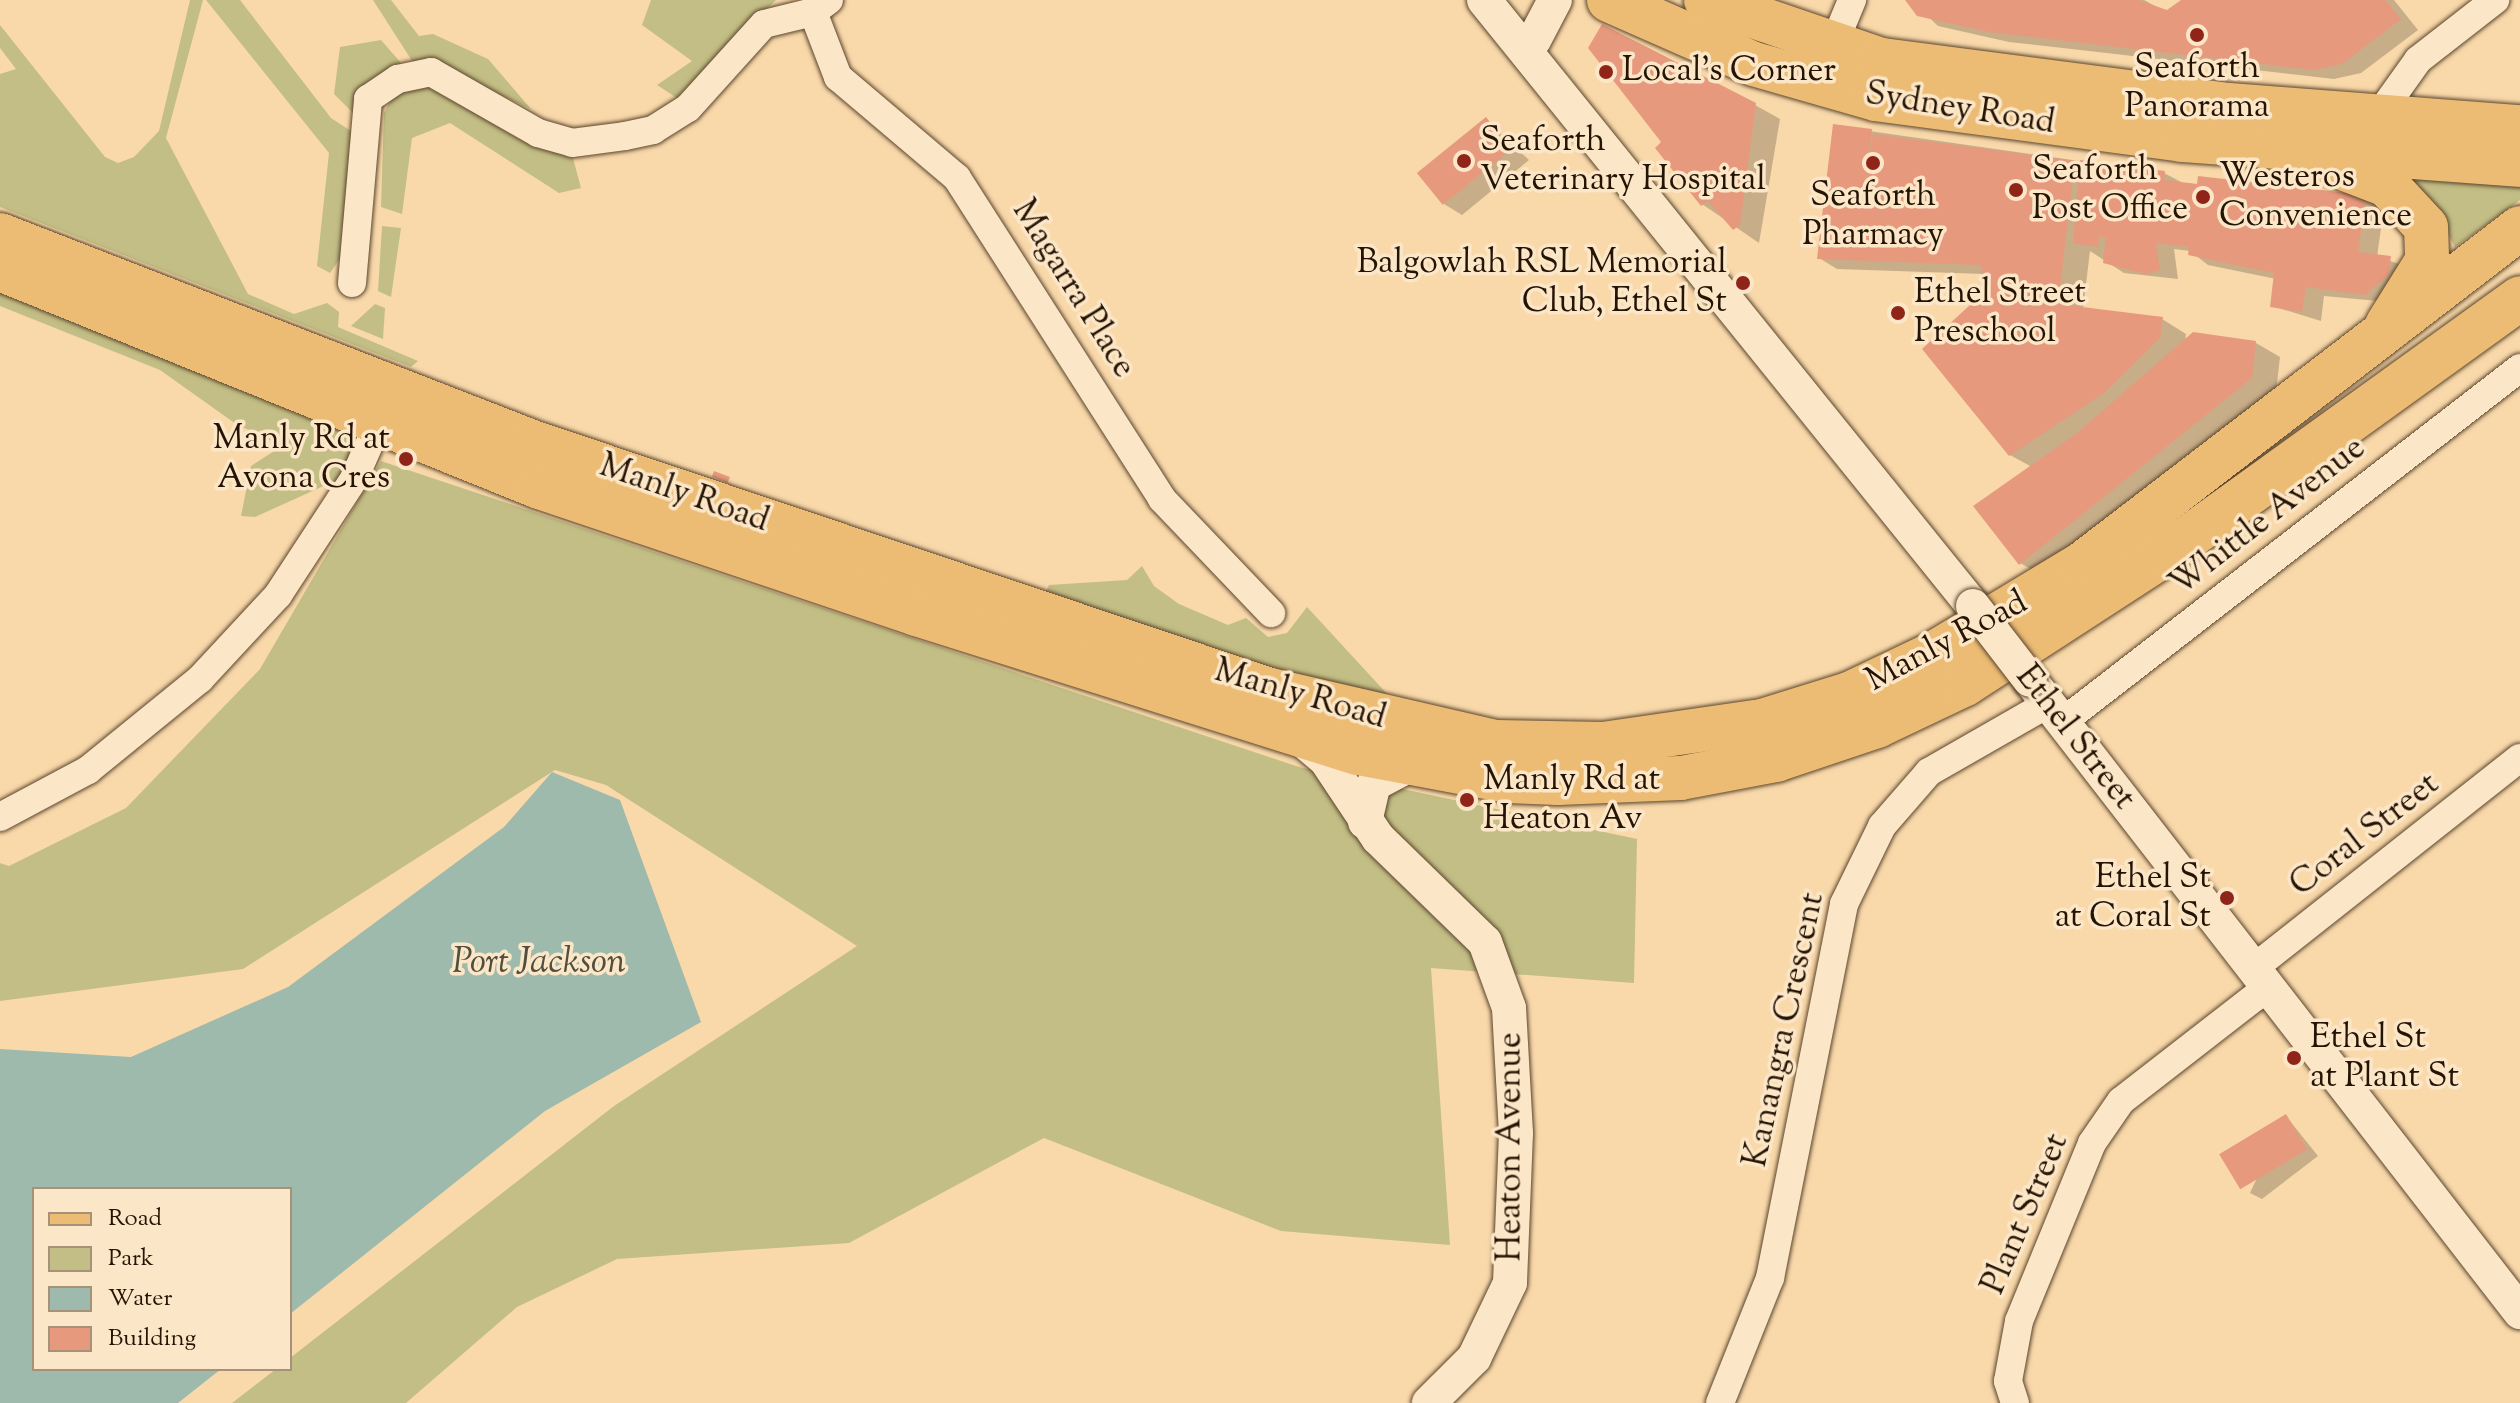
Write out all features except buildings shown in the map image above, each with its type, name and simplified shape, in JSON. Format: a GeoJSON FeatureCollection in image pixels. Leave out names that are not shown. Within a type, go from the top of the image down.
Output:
{"type":"FeatureCollection","features":[{"type":"Feature","properties":{"kind":"main road","name":"Sydney Road"},"geometry":{"type":"LineString","coordinates":[[1609,0],[1754,64],[1881,60],[2368,132],[2520,165]]}},
{"type":"Feature","properties":{"kind":"main road","name":"Sydney Road"},"geometry":{"type":"LineString","coordinates":[[1706,0],[1825,64],[1989,117],[2288,147],[2368,132],[2520,127]]}},
{"type":"Feature","properties":{"kind":"main road"},"geometry":{"type":"LineString","coordinates":[[2288,147],[2387,185],[2419,213],[2427,261],[2387,325]]}},
{"type":"Feature","properties":{"kind":"main road","name":"Manly Road"},"geometry":{"type":"LineString","coordinates":[[0,269],[385,408],[1320,705],[1496,742],[1603,744],[1762,721],[1849,694],[1931,655],[2082,564],[2387,325],[2520,228]]}},
{"type":"Feature","properties":{"kind":"main road","name":"Manly Road"},"geometry":{"type":"LineString","coordinates":[[0,235],[385,408],[585,502],[1295,734],[1409,765],[1508,781],[1681,778],[1776,760],[1877,726],[2067,622],[2520,298]]}},
{"type":"Feature","properties":{"kind":"street","name":"Ethel Street"},"geometry":{"type":"LineString","coordinates":[[1484,0],[1534,48],[2262,976],[2520,1312]]}},
{"type":"Feature","properties":{"kind":"street","name":"Ethel Street"},"geometry":{"type":"LineString","coordinates":[[1519,0],[1534,48]]}},
{"type":"Feature","properties":{"kind":"street"},"geometry":{"type":"LineString","coordinates":[[1534,48],[1555,0]]}},
{"type":"Feature","properties":{"kind":"street"},"geometry":{"type":"LineString","coordinates":[[1825,64],[1852,0]]}},
{"type":"Feature","properties":{"kind":"street"},"geometry":{"type":"LineString","coordinates":[[2368,132],[2418,60],[2495,0]]}},
{"type":"Feature","properties":{"kind":"street"},"geometry":{"type":"LineString","coordinates":[[352,283],[368,99],[398,79],[431,72],[538,133],[572,143],[625,136],[653,130],[688,108],[764,24],[821,6]]}},
{"type":"Feature","properties":{"kind":"street","name":"Magarra Place"},"geometry":{"type":"LineString","coordinates":[[821,6],[838,77],[957,178],[1162,499],[1271,613]]}},
{"type":"Feature","properties":{"kind":"street","name":"Whittle Avenue"},"geometry":{"type":"LineString","coordinates":[[2045,702],[2520,368]]}},
{"type":"Feature","properties":{"kind":"street"},"geometry":{"type":"LineString","coordinates":[[0,817],[88,770],[200,679],[278,595],[354,479],[385,408]]}},
{"type":"Feature","properties":{"kind":"street","name":"Kanangra Crescent"},"geometry":{"type":"LineString","coordinates":[[1720,1403],[1770,1278],[1844,904],[1882,826],[1929,772],[2045,702]]}},
{"type":"Feature","properties":{"kind":"street","name":"Heaton Avenue"},"geometry":{"type":"LineString","coordinates":[[1295,734],[1326,760],[1365,822],[1485,942],[1515,1044],[1510,1283],[1474,1358],[1429,1403]]}},
{"type":"Feature","properties":{"kind":"street","name":"Coral Street"},"geometry":{"type":"LineString","coordinates":[[2262,976],[2520,758]]}},
{"type":"Feature","properties":{"kind":"street"},"geometry":{"type":"LineString","coordinates":[[1365,822],[1374,784],[1409,765]]}},
{"type":"Feature","properties":{"kind":"street","name":"Plant Street"},"geometry":{"type":"LineString","coordinates":[[2015,1403],[2008,1381],[2019,1321],[2092,1143],[2121,1101],[2262,976]]}},
{"type":"Feature","properties":{"kind":"green space"},"geometry":{"type":"Polygon","coordinates":[[[190,0],[203,0],[166,138],[248,294],[294,314],[327,303],[339,312],[338,327],[418,361],[411,367],[0,207],[0,74],[16,69],[0,48],[0,25],[105,157],[118,163],[134,157],[159,131],[190,0]]]}},
{"type":"Feature","properties":{"kind":"green space"},"geometry":{"type":"Polygon","coordinates":[[[206,0],[240,0],[331,118],[357,135],[345,251],[330,273],[317,266],[329,153],[206,0]]]}},
{"type":"Feature","properties":{"kind":"green space"},"geometry":{"type":"Polygon","coordinates":[[[373,0],[391,0],[419,36],[433,34],[488,59],[531,109],[449,71],[414,64],[373,0]]]}},
{"type":"Feature","properties":{"kind":"green space"},"geometry":{"type":"Polygon","coordinates":[[[651,0],[776,0],[677,98],[657,85],[692,61],[642,25],[651,0]]]}},
{"type":"Feature","properties":{"kind":"green space"},"geometry":{"type":"Polygon","coordinates":[[[381,40],[401,63],[380,74],[353,113],[334,94],[340,47],[381,40]]]}},
{"type":"Feature","properties":{"kind":"green space"},"geometry":{"type":"Polygon","coordinates":[[[430,84],[573,158],[581,188],[559,193],[450,123],[412,138],[402,214],[381,207],[384,113],[394,94],[430,84]]]}},
{"type":"Feature","properties":{"kind":"green space"},"geometry":{"type":"Polygon","coordinates":[[[2394,169],[2520,181],[2520,200],[2455,247],[2431,201],[2394,169]]]}},
{"type":"Feature","properties":{"kind":"green space"},"geometry":{"type":"Polygon","coordinates":[[[382,226],[401,228],[391,297],[378,291],[382,226]]]}},
{"type":"Feature","properties":{"kind":"green space"},"geometry":{"type":"Polygon","coordinates":[[[0,288],[360,435],[339,479],[255,517],[241,516],[251,466],[282,446],[236,424],[160,370],[0,306],[0,288]]]}},
{"type":"Feature","properties":{"kind":"green space"},"geometry":{"type":"Polygon","coordinates":[[[375,304],[385,308],[383,339],[351,326],[375,304]]]}},
{"type":"Feature","properties":{"kind":"green space"},"geometry":{"type":"Polygon","coordinates":[[[381,461],[1299,767],[1637,839],[1634,983],[1431,968],[1450,1245],[1281,1231],[1044,1138],[849,1243],[617,1259],[517,1307],[406,1403],[232,1403],[273,1371],[292,1371],[292,1356],[614,1106],[857,946],[606,785],[555,770],[243,969],[0,1001],[0,863],[9,866],[126,808],[260,669],[381,461]]]}},
{"type":"Feature","properties":{"kind":"green space"},"geometry":{"type":"Polygon","coordinates":[[[1142,566],[1154,586],[1179,604],[1228,625],[1246,618],[1268,637],[1287,633],[1307,607],[1390,697],[1350,694],[1045,594],[1049,585],[1127,580],[1142,566]]]}},
{"type":"Feature","properties":{"kind":"water","name":"Port Jackson"},"geometry":{"type":"Polygon","coordinates":[[[552,772],[620,800],[701,1022],[545,1111],[292,1312],[292,1187],[32,1187],[32,1371],[218,1371],[178,1403],[0,1403],[0,1049],[131,1057],[288,987],[504,827],[552,772]]]}},
{"type":"Feature","properties":{"kind":"place","name":"Seaforth Panorama"},"geometry":{"type":"Point","coordinates":[2197,35]}},
{"type":"Feature","properties":{"kind":"place","name":"Local's Corner"},"geometry":{"type":"Point","coordinates":[1606,72]}},
{"type":"Feature","properties":{"kind":"place","name":"Seaforth Veterinary Hospital"},"geometry":{"type":"Point","coordinates":[1464,161]}},
{"type":"Feature","properties":{"kind":"place","name":"Seaforth Pharmacy"},"geometry":{"type":"Point","coordinates":[1873,163]}},
{"type":"Feature","properties":{"kind":"place","name":"Seaforth Post Office"},"geometry":{"type":"Point","coordinates":[2016,190]}},
{"type":"Feature","properties":{"kind":"place","name":"Westeros Convenience"},"geometry":{"type":"Point","coordinates":[2203,197]}},
{"type":"Feature","properties":{"kind":"place","name":"Balgowlah RSL Memorial Club, Ethel St"},"geometry":{"type":"Point","coordinates":[1743,283]}},
{"type":"Feature","properties":{"kind":"place","name":"Ethel Street Preschool"},"geometry":{"type":"Point","coordinates":[1898,313]}},
{"type":"Feature","properties":{"kind":"place","name":"Manly Rd at Avona Cres"},"geometry":{"type":"Point","coordinates":[406,459]}},
{"type":"Feature","properties":{"kind":"place","name":"Manly Rd at Heaton Av"},"geometry":{"type":"Point","coordinates":[1467,800]}},
{"type":"Feature","properties":{"kind":"place","name":"Ethel St at Coral St"},"geometry":{"type":"Point","coordinates":[2227,898]}},
{"type":"Feature","properties":{"kind":"place","name":"Ethel St at Plant St"},"geometry":{"type":"Point","coordinates":[2294,1058]}}]}
